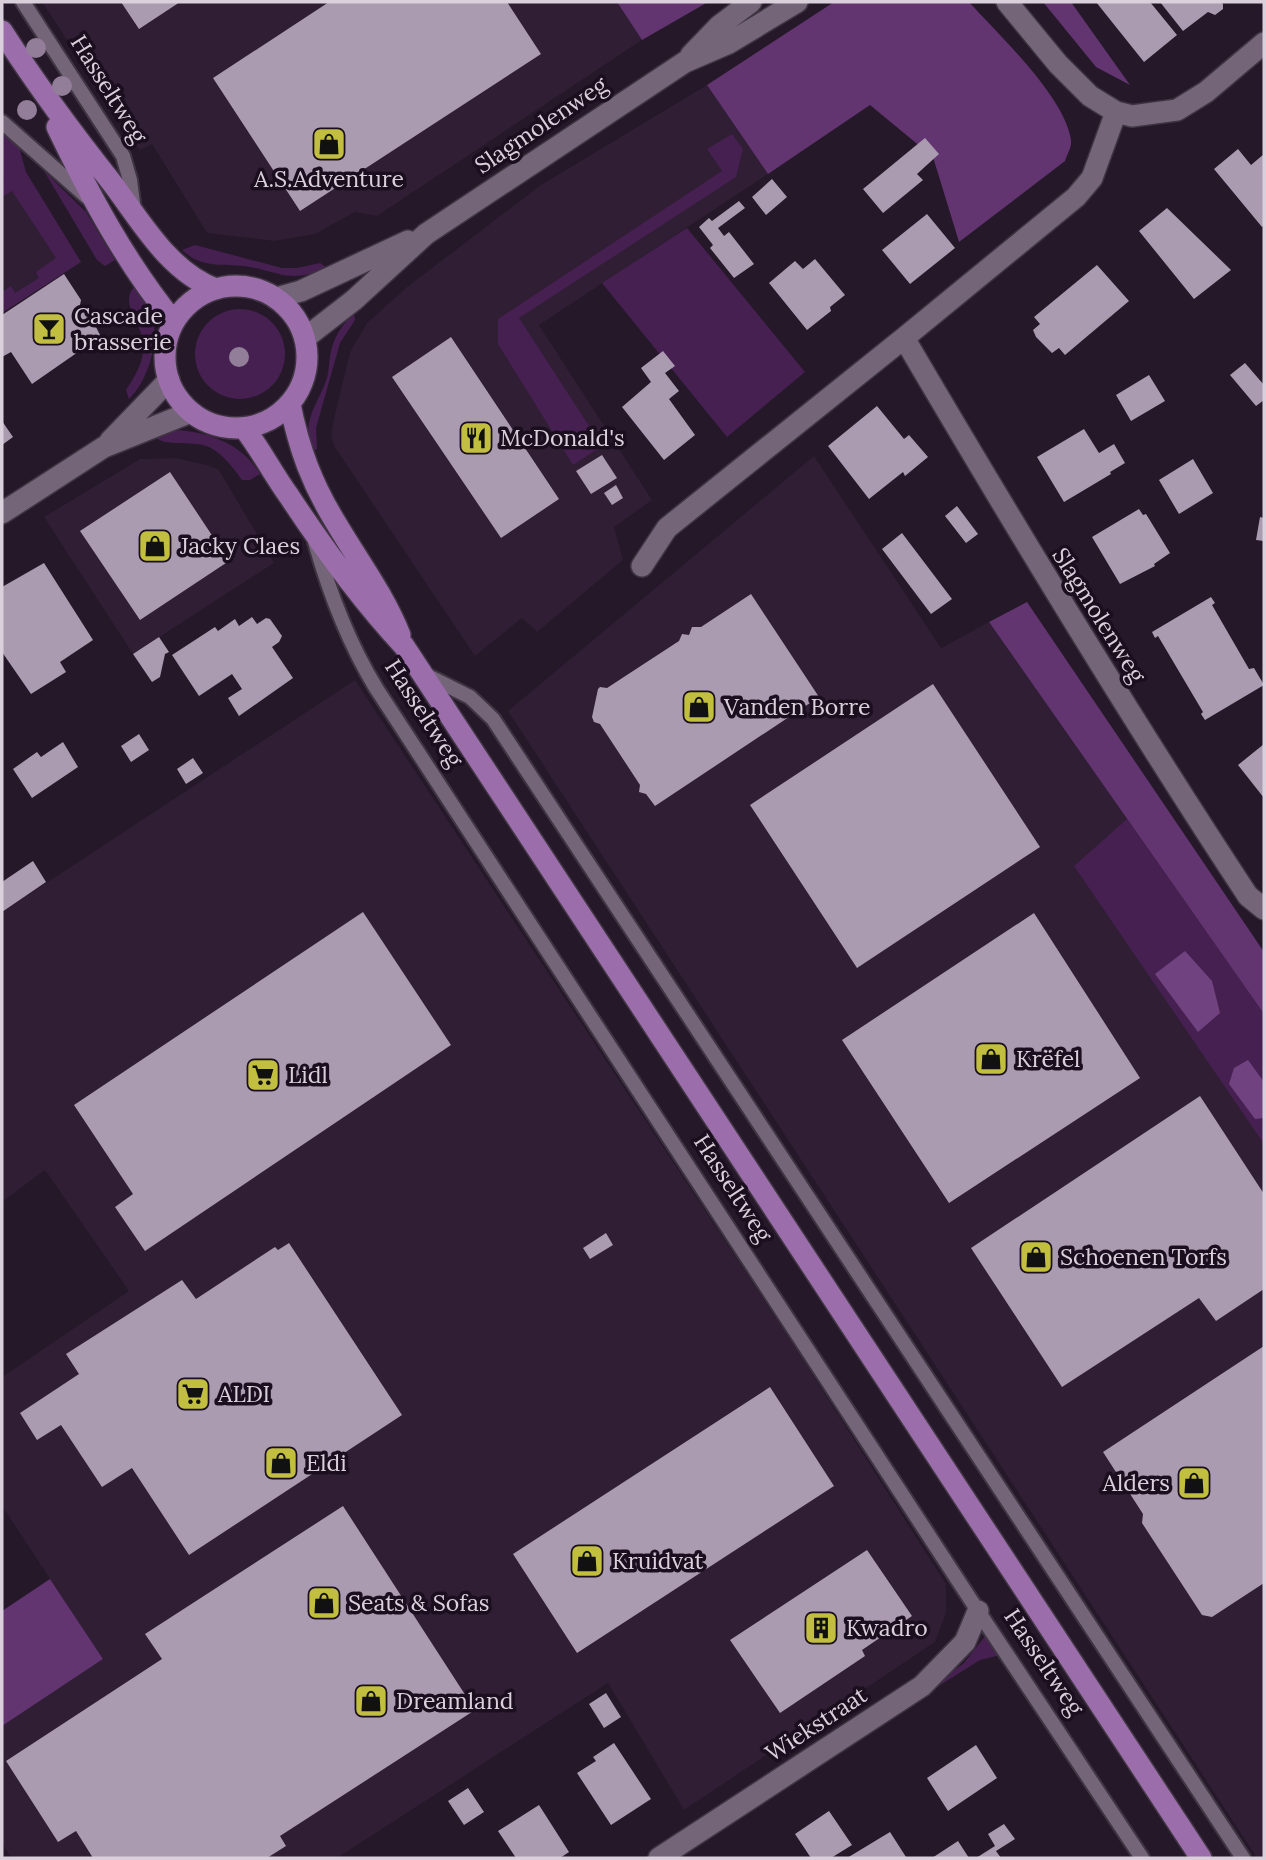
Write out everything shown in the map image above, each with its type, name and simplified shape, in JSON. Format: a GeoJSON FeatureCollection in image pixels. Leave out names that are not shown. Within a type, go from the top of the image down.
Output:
{"type":"FeatureCollection","features":[{"type":"Feature","properties":{"kind":"main road"},"geometry":{"type":"LineString","coordinates":[[2,31],[37,85],[175,261],[191,276],[216,289]]}},
{"type":"Feature","properties":{"kind":"main road"},"geometry":{"type":"LineString","coordinates":[[37,85],[94,204],[134,267],[174,322]]}},
{"type":"Feature","properties":{"kind":"main road"},"geometry":{"type":"LineString","coordinates":[[237,286],[257,289],[276,298],[294,315],[305,338],[307,361],[302,384],[290,404],[270,420],[244,428],[216,425],[191,412],[177,398],[169,380],[165,360],[167,341],[174,322],[186,307],[200,296],[216,289],[237,286]]}},
{"type":"Feature","properties":{"kind":"main road","name":"Hasseltweg"},"geometry":{"type":"LineString","coordinates":[[290,404],[296,438],[312,478],[335,522],[387,604],[404,646],[1201,1858]]}},
{"type":"Feature","properties":{"kind":"main road","name":"Hasseltweg"},"geometry":{"type":"LineString","coordinates":[[244,428],[258,445],[312,531],[373,612],[404,646]]}},
{"type":"Feature","properties":{"kind":"street","name":"Slagmolenweg"},"geometry":{"type":"LineString","coordinates":[[685,62],[719,26],[751,2]]}},
{"type":"Feature","properties":{"kind":"street","name":"Slagmolenweg"},"geometry":{"type":"LineString","coordinates":[[276,298],[301,291],[426,233],[685,62],[729,43],[797,2]]}},
{"type":"Feature","properties":{"kind":"street"},"geometry":{"type":"LineString","coordinates":[[1007,2],[1058,64],[1082,88],[1102,106],[1132,116],[1177,110],[1206,92],[1264,43]]}},
{"type":"Feature","properties":{"kind":"street"},"geometry":{"type":"LineString","coordinates":[[642,566],[667,528],[1076,197],[1092,178],[1116,112]]}},
{"type":"Feature","properties":{"kind":"street","name":"Slagmolenweg"},"geometry":{"type":"LineString","coordinates":[[305,338],[354,300],[426,233]]}},
{"type":"Feature","properties":{"kind":"street","name":"Slagmolenweg"},"geometry":{"type":"LineString","coordinates":[[904,338],[1043,574],[1155,756],[1248,896],[1264,909]]}},
{"type":"Feature","properties":{"kind":"street"},"geometry":{"type":"LineString","coordinates":[[104,447],[169,380]]}},
{"type":"Feature","properties":{"kind":"street"},"geometry":{"type":"LineString","coordinates":[[2,513],[104,447],[191,412]]}},
{"type":"Feature","properties":{"kind":"street","name":"Wiekstraat"},"geometry":{"type":"LineString","coordinates":[[659,1858],[922,1686],[965,1642],[978,1611]]}},
{"type":"Feature","properties":{"kind":"lane","name":"Hasseltweg"},"geometry":{"type":"LineString","coordinates":[[23,2],[123,156],[130,180],[134,211]]}},
{"type":"Feature","properties":{"kind":"lane"},"geometry":{"type":"LineString","coordinates":[[2,122],[94,204]]}},
{"type":"Feature","properties":{"kind":"lane","name":"Hasseltweg"},"geometry":{"type":"LineString","coordinates":[[312,531],[340,622],[355,655],[1142,1858]]}},
{"type":"Feature","properties":{"kind":"lane","name":"Hasseltweg"},"geometry":{"type":"LineString","coordinates":[[421,673],[470,697],[493,719],[1243,1858]]}},
{"type":"Feature","properties":{"kind":"shaded area"},"geometry":{"type":"Polygon","coordinates":[[[42,2],[617,2],[642,40],[377,216],[355,212],[315,234],[274,241],[207,233],[152,144],[140,150],[42,2]]]}},
{"type":"Feature","properties":{"kind":"shaded area"},"geometry":{"type":"Polygon","coordinates":[[[617,2],[708,2],[642,40],[617,2]]]}},
{"type":"Feature","properties":{"kind":"shaded area"},"geometry":{"type":"Polygon","coordinates":[[[834,2],[969,2],[1029,67],[1057,105],[1071,140],[1065,161],[959,242],[933,157],[870,105],[768,174],[707,85],[834,2]]]}},
{"type":"Feature","properties":{"kind":"shaded area"},"geometry":{"type":"Polygon","coordinates":[[[1043,2],[1071,2],[1130,85],[1096,67],[1043,2]]]}},
{"type":"Feature","properties":{"kind":"shaded area"},"geometry":{"type":"Polygon","coordinates":[[[707,85],[768,174],[539,325],[652,500],[614,527],[623,560],[537,632],[522,618],[475,656],[334,446],[331,436],[333,423],[350,352],[367,323],[407,287],[541,185],[707,85]]]}},
{"type":"Feature","properties":{"kind":"shaded area"},"geometry":{"type":"Polygon","coordinates":[[[2,128],[19,147],[26,172],[81,262],[2,313],[2,292],[11,286],[15,293],[39,278],[36,272],[56,258],[12,191],[2,197],[2,128]]]}},
{"type":"Feature","properties":{"kind":"shaded area"},"geometry":{"type":"Polygon","coordinates":[[[732,134],[743,149],[736,177],[519,318],[602,446],[573,465],[498,344],[498,319],[722,171],[707,149],[732,134]]]}},
{"type":"Feature","properties":{"kind":"shaded area"},"geometry":{"type":"Polygon","coordinates":[[[2,142],[81,262],[2,313],[2,142]]]}},
{"type":"Feature","properties":{"kind":"shaded area"},"geometry":{"type":"Polygon","coordinates":[[[44,171],[86,212],[115,260],[105,266],[97,260],[44,171]]]}},
{"type":"Feature","properties":{"kind":"shaded area"},"geometry":{"type":"Polygon","coordinates":[[[687,228],[805,372],[727,437],[602,283],[687,228]]]}},
{"type":"Feature","properties":{"kind":"shaded area"},"geometry":{"type":"Polygon","coordinates":[[[195,245],[282,268],[320,263],[326,267],[294,276],[250,267],[207,263],[190,257],[182,250],[195,245]]]}},
{"type":"Feature","properties":{"kind":"shaded area"},"geometry":{"type":"Polygon","coordinates":[[[134,287],[152,316],[154,337],[147,371],[129,399],[126,390],[139,368],[143,350],[142,336],[129,300],[134,287]]]}},
{"type":"Feature","properties":{"kind":"shaded area"},"geometry":{"type":"Polygon","coordinates":[[[240,309],[257,312],[272,322],[282,337],[285,354],[282,371],[272,386],[257,396],[240,399],[223,396],[208,386],[198,371],[195,354],[198,337],[208,322],[223,312],[240,309]]]}},
{"type":"Feature","properties":{"kind":"shaded area"},"geometry":{"type":"Polygon","coordinates":[[[354,314],[355,320],[340,343],[316,428],[317,449],[310,451],[310,420],[327,378],[333,343],[341,327],[354,314]]]}},
{"type":"Feature","properties":{"kind":"shaded area"},"geometry":{"type":"Polygon","coordinates":[[[174,430],[199,433],[223,441],[244,455],[260,474],[250,480],[242,480],[225,458],[205,445],[165,442],[154,436],[174,430]]]}},
{"type":"Feature","properties":{"kind":"shaded area"},"geometry":{"type":"Polygon","coordinates":[[[814,456],[941,648],[989,622],[1264,1014],[1264,1858],[1257,1858],[508,711],[814,456]]]}},
{"type":"Feature","properties":{"kind":"shaded area"},"geometry":{"type":"Polygon","coordinates":[[[176,458],[219,470],[274,563],[133,654],[44,517],[140,459],[176,458]]]}},
{"type":"Feature","properties":{"kind":"shaded area"},"geometry":{"type":"Polygon","coordinates":[[[1027,602],[1264,952],[1264,1014],[989,622],[1027,602]]]}},
{"type":"Feature","properties":{"kind":"shaded area"},"geometry":{"type":"Polygon","coordinates":[[[355,680],[795,1347],[946,1584],[946,1613],[935,1642],[684,1810],[608,1683],[337,1858],[11,1858],[2,1843],[2,1726],[103,1659],[2,1506],[2,1377],[129,1291],[45,1170],[2,1202],[2,912],[355,680]]]}},
{"type":"Feature","properties":{"kind":"shaded area"},"geometry":{"type":"Polygon","coordinates":[[[1127,819],[1264,1014],[1264,1144],[1074,866],[1127,819]]]}},
{"type":"Feature","properties":{"kind":"shaded area"},"geometry":{"type":"Polygon","coordinates":[[[1185,951],[1212,981],[1220,1013],[1198,1032],[1155,974],[1185,951]]]}},
{"type":"Feature","properties":{"kind":"shaded area"},"geometry":{"type":"Polygon","coordinates":[[[1248,1060],[1264,1082],[1264,1118],[1255,1119],[1229,1084],[1234,1068],[1248,1060]]]}},
{"type":"Feature","properties":{"kind":"shaded area"},"geometry":{"type":"Polygon","coordinates":[[[50,1579],[103,1659],[2,1726],[2,1611],[50,1579]]]}},
{"type":"Feature","properties":{"kind":"shaded area"},"geometry":{"type":"Polygon","coordinates":[[[987,1634],[1000,1655],[980,1660],[937,1687],[935,1683],[963,1664],[987,1634]]]}},
{"type":"Feature","properties":{"kind":"building"},"geometry":{"type":"Polygon","coordinates":[[[121,2],[180,2],[139,29],[121,2]]]}},
{"type":"Feature","properties":{"kind":"building","name":"A.S.Adventure"},"geometry":{"type":"Polygon","coordinates":[[[329,2],[507,2],[541,54],[300,211],[213,78],[329,2]]]}},
{"type":"Feature","properties":{"kind":"building"},"geometry":{"type":"Polygon","coordinates":[[[1096,2],[1150,2],[1177,35],[1144,62],[1096,2]]]}},
{"type":"Feature","properties":{"kind":"building"},"geometry":{"type":"Polygon","coordinates":[[[1160,2],[1221,2],[1223,9],[1215,15],[1208,12],[1183,31],[1160,2]]]}},
{"type":"Feature","properties":{"kind":"building"},"geometry":{"type":"Polygon","coordinates":[[[925,138],[939,154],[917,174],[923,180],[883,213],[863,189],[925,138]]]}},
{"type":"Feature","properties":{"kind":"building"},"geometry":{"type":"Polygon","coordinates":[[[1238,149],[1251,165],[1264,154],[1262,227],[1214,169],[1238,149]]]}},
{"type":"Feature","properties":{"kind":"building"},"geometry":{"type":"Polygon","coordinates":[[[772,179],[787,197],[766,215],[752,197],[772,179]]]}},
{"type":"Feature","properties":{"kind":"building"},"geometry":{"type":"Polygon","coordinates":[[[739,201],[745,208],[718,228],[724,236],[729,232],[754,264],[734,278],[710,248],[713,245],[699,227],[739,201]]]}},
{"type":"Feature","properties":{"kind":"building"},"geometry":{"type":"Polygon","coordinates":[[[1167,208],[1231,270],[1194,299],[1139,231],[1167,208]]]}},
{"type":"Feature","properties":{"kind":"building"},"geometry":{"type":"Polygon","coordinates":[[[927,214],[955,248],[910,284],[882,250],[927,214]]]}},
{"type":"Feature","properties":{"kind":"building"},"geometry":{"type":"Polygon","coordinates":[[[815,259],[845,295],[830,307],[831,311],[807,330],[769,283],[795,261],[803,269],[815,259]]]}},
{"type":"Feature","properties":{"kind":"building"},"geometry":{"type":"Polygon","coordinates":[[[1097,265],[1129,301],[1065,355],[1059,348],[1052,353],[1036,337],[1033,330],[1040,324],[1034,317],[1097,265]]]}},
{"type":"Feature","properties":{"kind":"building","name":"Cascade brasserie"},"geometry":{"type":"Polygon","coordinates":[[[64,274],[102,339],[93,345],[91,343],[32,384],[11,352],[2,357],[2,315],[64,274]]]}},
{"type":"Feature","properties":{"kind":"building","name":"McDonald's"},"geometry":{"type":"Polygon","coordinates":[[[451,337],[559,499],[501,538],[392,377],[451,337]]]}},
{"type":"Feature","properties":{"kind":"building"},"geometry":{"type":"Polygon","coordinates":[[[663,351],[675,366],[665,373],[679,391],[669,399],[695,435],[664,460],[622,407],[651,382],[641,368],[663,351]]]}},
{"type":"Feature","properties":{"kind":"building"},"geometry":{"type":"Polygon","coordinates":[[[1245,363],[1264,385],[1264,400],[1256,406],[1230,375],[1245,363]]]}},
{"type":"Feature","properties":{"kind":"building"},"geometry":{"type":"Polygon","coordinates":[[[1149,375],[1165,401],[1131,421],[1116,395],[1149,375]]]}},
{"type":"Feature","properties":{"kind":"building"},"geometry":{"type":"Polygon","coordinates":[[[877,406],[904,439],[909,435],[928,457],[905,476],[903,472],[869,499],[828,446],[877,406]]]}},
{"type":"Feature","properties":{"kind":"building"},"geometry":{"type":"Polygon","coordinates":[[[2,421],[13,437],[2,445],[2,421]]]}},
{"type":"Feature","properties":{"kind":"building"},"geometry":{"type":"Polygon","coordinates":[[[1084,429],[1099,453],[1114,444],[1125,463],[1064,502],[1037,457],[1084,429]]]}},
{"type":"Feature","properties":{"kind":"building"},"geometry":{"type":"Polygon","coordinates":[[[602,455],[617,478],[591,494],[576,471],[602,455]]]}},
{"type":"Feature","properties":{"kind":"building"},"geometry":{"type":"Polygon","coordinates":[[[1193,459],[1213,493],[1179,514],[1159,480],[1193,459]]]}},
{"type":"Feature","properties":{"kind":"building","name":"Jacky Claes"},"geometry":{"type":"Polygon","coordinates":[[[170,472],[229,561],[140,620],[80,531],[170,472]]]}},
{"type":"Feature","properties":{"kind":"building"},"geometry":{"type":"Polygon","coordinates":[[[616,485],[623,498],[612,505],[604,493],[616,485]]]}},
{"type":"Feature","properties":{"kind":"building"},"geometry":{"type":"Polygon","coordinates":[[[957,506],[978,534],[966,543],[945,516],[957,506]]]}},
{"type":"Feature","properties":{"kind":"building"},"geometry":{"type":"Polygon","coordinates":[[[1139,509],[1143,515],[1146,514],[1170,553],[1154,564],[1155,566],[1120,584],[1092,537],[1139,509]]]}},
{"type":"Feature","properties":{"kind":"building"},"geometry":{"type":"Polygon","coordinates":[[[1260,517],[1264,518],[1264,541],[1256,540],[1260,517]]]}},
{"type":"Feature","properties":{"kind":"building"},"geometry":{"type":"Polygon","coordinates":[[[902,533],[952,599],[931,614],[882,549],[902,533]]]}},
{"type":"Feature","properties":{"kind":"building"},"geometry":{"type":"Polygon","coordinates":[[[44,563],[93,640],[60,662],[66,672],[31,694],[2,652],[2,587],[44,563]]]}},
{"type":"Feature","properties":{"kind":"building","name":"Vanden Borre"},"geometry":{"type":"Polygon","coordinates":[[[751,594],[819,697],[655,806],[646,794],[639,792],[640,785],[600,724],[594,722],[592,717],[598,689],[607,688],[679,641],[682,634],[689,635],[692,627],[701,627],[751,594]]]}},
{"type":"Feature","properties":{"kind":"building"},"geometry":{"type":"Polygon","coordinates":[[[1211,597],[1215,603],[1212,605],[1249,669],[1254,668],[1264,685],[1205,720],[1201,714],[1203,712],[1158,636],[1155,638],[1152,632],[1211,597]]]}},
{"type":"Feature","properties":{"kind":"building"},"geometry":{"type":"Polygon","coordinates":[[[252,617],[257,624],[266,618],[270,619],[282,636],[272,647],[293,678],[239,716],[228,698],[242,689],[232,674],[199,696],[172,655],[215,627],[218,631],[235,619],[239,626],[252,617]]]}},
{"type":"Feature","properties":{"kind":"building"},"geometry":{"type":"Polygon","coordinates":[[[159,637],[169,652],[165,654],[160,677],[152,682],[133,654],[159,637]]]}},
{"type":"Feature","properties":{"kind":"building"},"geometry":{"type":"Polygon","coordinates":[[[933,684],[1040,847],[857,968],[750,805],[933,684]]]}},
{"type":"Feature","properties":{"kind":"building"},"geometry":{"type":"Polygon","coordinates":[[[139,734],[149,750],[131,762],[121,746],[139,734]]]}},
{"type":"Feature","properties":{"kind":"building"},"geometry":{"type":"Polygon","coordinates":[[[63,742],[78,767],[32,798],[13,769],[37,752],[41,757],[63,742]]]}},
{"type":"Feature","properties":{"kind":"building"},"geometry":{"type":"Polygon","coordinates":[[[1264,744],[1264,798],[1238,765],[1264,744]]]}},
{"type":"Feature","properties":{"kind":"building"},"geometry":{"type":"Polygon","coordinates":[[[193,758],[203,773],[186,784],[177,769],[193,758]]]}},
{"type":"Feature","properties":{"kind":"building"},"geometry":{"type":"Polygon","coordinates":[[[33,861],[46,882],[2,912],[2,882],[33,861]]]}},
{"type":"Feature","properties":{"kind":"building","name":"Lidl"},"geometry":{"type":"Polygon","coordinates":[[[363,912],[451,1045],[145,1251],[115,1207],[133,1194],[74,1105],[363,912]]]}},
{"type":"Feature","properties":{"kind":"building","name":"Krëfel"},"geometry":{"type":"Polygon","coordinates":[[[1034,913],[1140,1078],[949,1203],[842,1040],[1034,913]]]}},
{"type":"Feature","properties":{"kind":"building"},"geometry":{"type":"Polygon","coordinates":[[[1200,1096],[1264,1194],[1264,1289],[1216,1321],[1199,1298],[1062,1387],[971,1248],[1200,1096]]]}},
{"type":"Feature","properties":{"kind":"building"},"geometry":{"type":"Polygon","coordinates":[[[606,1233],[613,1245],[590,1259],[583,1248],[606,1233]]]}},
{"type":"Feature","properties":{"kind":"building","name":"ALDI"},"geometry":{"type":"Polygon","coordinates":[[[289,1243],[402,1415],[189,1555],[132,1468],[102,1487],[61,1425],[37,1440],[20,1413],[79,1374],[66,1354],[182,1280],[196,1299],[275,1247],[278,1250],[289,1243]]]}},
{"type":"Feature","properties":{"kind":"building","name":"Alders"},"geometry":{"type":"Polygon","coordinates":[[[1264,1346],[1264,1583],[1212,1617],[1202,1615],[1142,1523],[1143,1514],[1103,1452],[1264,1346]]]}},
{"type":"Feature","properties":{"kind":"building"},"geometry":{"type":"Polygon","coordinates":[[[770,1387],[834,1486],[577,1653],[513,1554],[770,1387]]]}},
{"type":"Feature","properties":{"kind":"building"},"geometry":{"type":"Polygon","coordinates":[[[343,1506],[475,1710],[280,1836],[286,1846],[267,1858],[93,1858],[76,1831],[58,1842],[6,1761],[162,1659],[145,1634],[343,1506]]]}},
{"type":"Feature","properties":{"kind":"building","name":"Kwadro"},"geometry":{"type":"Polygon","coordinates":[[[867,1550],[912,1616],[862,1650],[865,1656],[780,1713],[730,1640],[867,1550]]]}},
{"type":"Feature","properties":{"kind":"building"},"geometry":{"type":"Polygon","coordinates":[[[606,1693],[621,1717],[604,1728],[589,1704],[606,1693]]]}},
{"type":"Feature","properties":{"kind":"building"},"geometry":{"type":"Polygon","coordinates":[[[614,1743],[651,1799],[611,1825],[577,1773],[596,1761],[593,1757],[614,1743]]]}},
{"type":"Feature","properties":{"kind":"building"},"geometry":{"type":"Polygon","coordinates":[[[976,1745],[997,1778],[948,1811],[927,1778],[976,1745]]]}},
{"type":"Feature","properties":{"kind":"building"},"geometry":{"type":"Polygon","coordinates":[[[468,1788],[484,1812],[464,1825],[448,1801],[468,1788]]]}},
{"type":"Feature","properties":{"kind":"building"},"geometry":{"type":"Polygon","coordinates":[[[539,1805],[569,1852],[560,1858],[516,1858],[498,1831],[539,1805]]]}},
{"type":"Feature","properties":{"kind":"building"},"geometry":{"type":"Polygon","coordinates":[[[829,1811],[852,1845],[831,1858],[811,1858],[795,1834],[829,1811]]]}},
{"type":"Feature","properties":{"kind":"building"},"geometry":{"type":"Polygon","coordinates":[[[1004,1824],[1015,1839],[996,1851],[1001,1858],[976,1858],[995,1846],[988,1834],[1004,1824]]]}},
{"type":"Feature","properties":{"kind":"building"},"geometry":{"type":"Polygon","coordinates":[[[890,1832],[906,1857],[847,1858],[890,1832]]]}},
{"type":"Feature","properties":{"kind":"building"},"geometry":{"type":"Polygon","coordinates":[[[958,1841],[969,1858],[932,1858],[958,1841]]]}},
{"type":"Feature","properties":{"kind":"place","name":"A.S.Adventure"},"geometry":{"type":"Point","coordinates":[329,144]}},
{"type":"Feature","properties":{"kind":"place","name":"Cascade brasserie"},"geometry":{"type":"Point","coordinates":[49,329]}},
{"type":"Feature","properties":{"kind":"place","name":"McDonald's"},"geometry":{"type":"Point","coordinates":[476,438]}},
{"type":"Feature","properties":{"kind":"place","name":"Jacky Claes"},"geometry":{"type":"Point","coordinates":[155,546]}},
{"type":"Feature","properties":{"kind":"place","name":"Vanden Borre"},"geometry":{"type":"Point","coordinates":[699,707]}},
{"type":"Feature","properties":{"kind":"place","name":"Krëfel"},"geometry":{"type":"Point","coordinates":[991,1059]}},
{"type":"Feature","properties":{"kind":"place","name":"Lidl"},"geometry":{"type":"Point","coordinates":[263,1075]}},
{"type":"Feature","properties":{"kind":"place","name":"Schoenen Torfs"},"geometry":{"type":"Point","coordinates":[1036,1257]}},
{"type":"Feature","properties":{"kind":"place","name":"ALDI"},"geometry":{"type":"Point","coordinates":[193,1394]}},
{"type":"Feature","properties":{"kind":"place","name":"Eldi"},"geometry":{"type":"Point","coordinates":[281,1463]}},
{"type":"Feature","properties":{"kind":"place","name":"Alders"},"geometry":{"type":"Point","coordinates":[1194,1483]}},
{"type":"Feature","properties":{"kind":"place","name":"Kruidvat"},"geometry":{"type":"Point","coordinates":[587,1561]}},
{"type":"Feature","properties":{"kind":"place","name":"Seats & Sofas"},"geometry":{"type":"Point","coordinates":[324,1603]}},
{"type":"Feature","properties":{"kind":"place","name":"Kwadro"},"geometry":{"type":"Point","coordinates":[821,1628]}},
{"type":"Feature","properties":{"kind":"place","name":"Dreamland"},"geometry":{"type":"Point","coordinates":[371,1701]}}]}
